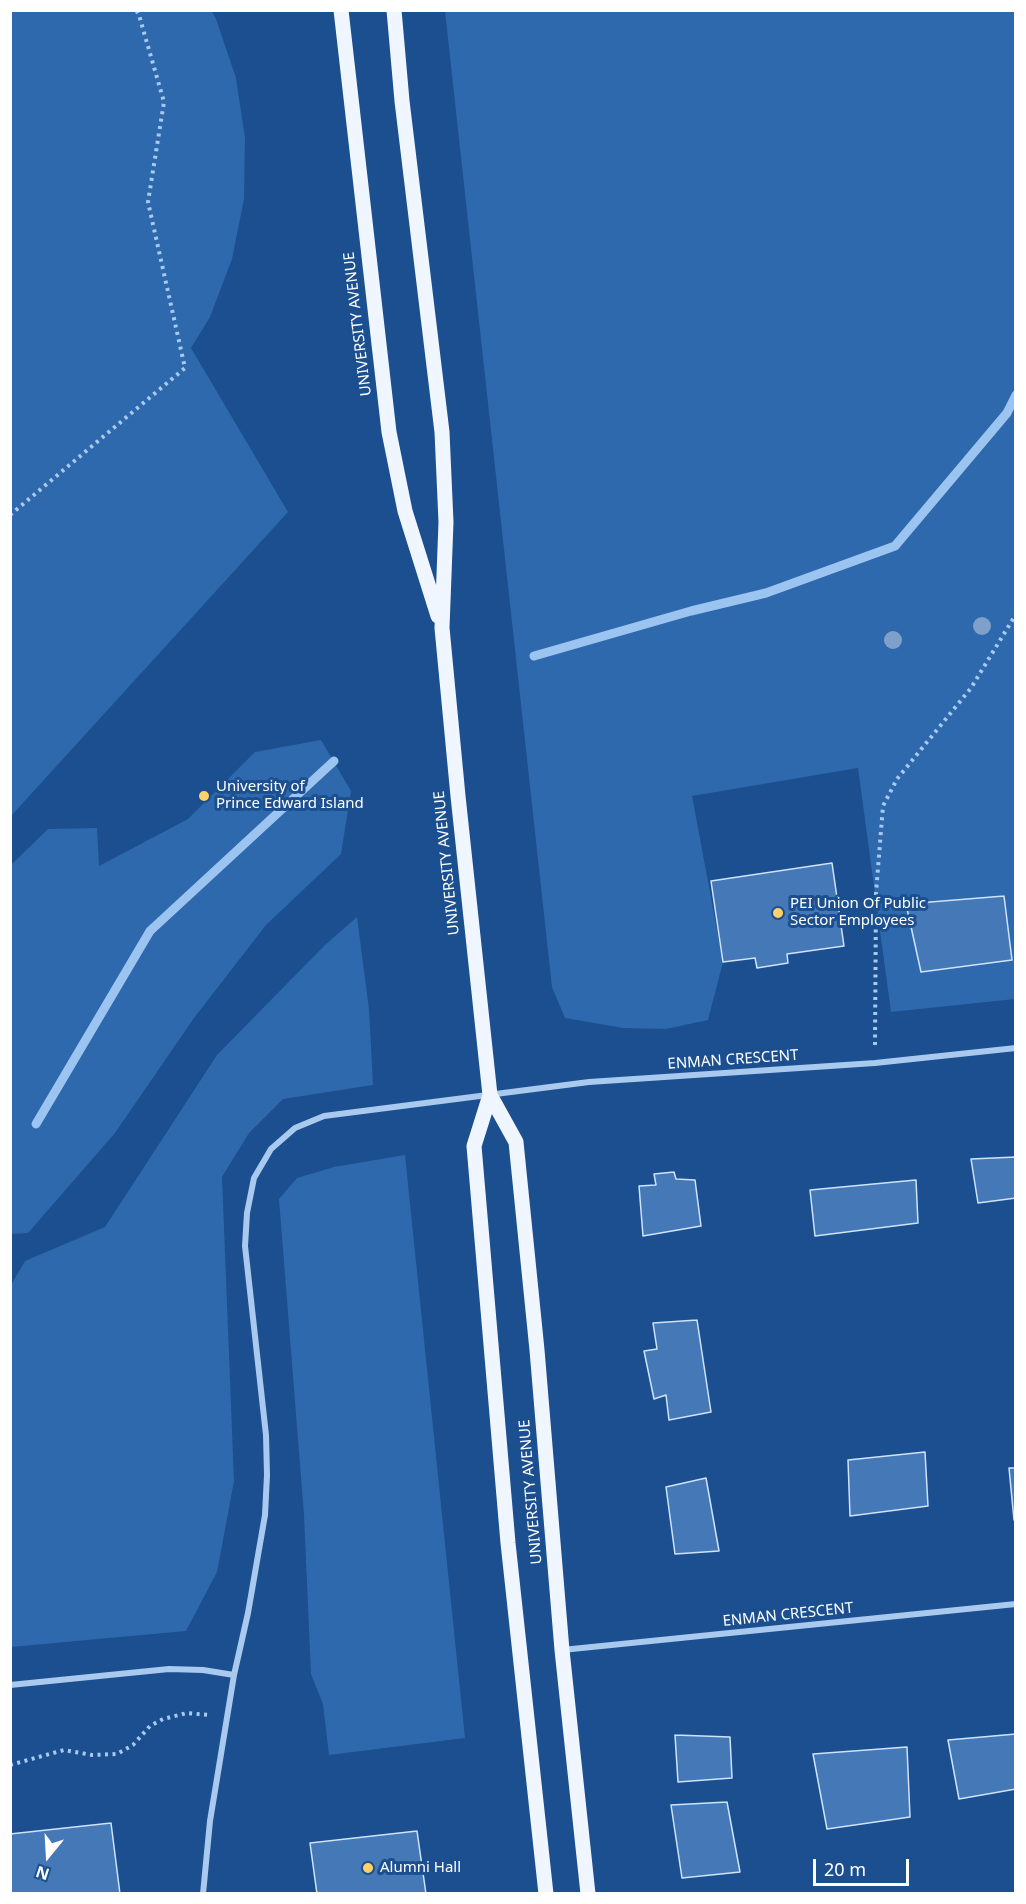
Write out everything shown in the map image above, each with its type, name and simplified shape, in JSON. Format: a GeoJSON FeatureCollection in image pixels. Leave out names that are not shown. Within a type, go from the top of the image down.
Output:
{"type":"FeatureCollection","features":[{"type":"Feature","properties":{"kind":"main road","name":"UNIVERSITY AVENUE"},"geometry":{"type":"LineString","coordinates":[[341,10],[389,432],[405,511],[442,628]]}},
{"type":"Feature","properties":{"kind":"main road","name":"UNIVERSITY AVENUE"},"geometry":{"type":"LineString","coordinates":[[394,10],[402,101],[442,432],[446,522],[442,628],[458,796],[490,1095],[516,1142],[537,1350],[562,1650],[588,1893]]}},
{"type":"Feature","properties":{"kind":"main road","name":"UNIVERSITY AVENUE"},"geometry":{"type":"LineString","coordinates":[[490,1095],[474,1146],[508,1543],[546,1893]]}},
{"type":"Feature","properties":{"kind":"street","name":"ENMAN CRESCENT"},"geometry":{"type":"LineString","coordinates":[[203,1893],[210,1821],[227,1717],[265,1515],[266,1435],[245,1246],[246,1213],[254,1178],[271,1149],[295,1128],[324,1116],[589,1082],[875,1063],[1016,1048]]}},
{"type":"Feature","properties":{"kind":"street","name":"ENMAN CRESCENT"},"geometry":{"type":"LineString","coordinates":[[562,1650],[1016,1604]]}},
{"type":"Feature","properties":{"kind":"street"},"geometry":{"type":"LineString","coordinates":[[10,1684],[169,1669],[202,1670],[234,1675]]}},
{"type":"Feature","properties":{"kind":"path"},"geometry":{"type":"LineString","coordinates":[[10,515],[186,368],[148,202],[164,102],[136,10]]}},
{"type":"Feature","properties":{"kind":"path"},"geometry":{"type":"LineString","coordinates":[[875,1063],[876,893],[884,806],[897,779],[970,688],[1016,614]]}},
{"type":"Feature","properties":{"kind":"path"},"geometry":{"type":"LineString","coordinates":[[10,1765],[64,1750],[92,1755],[117,1754],[133,1745],[150,1726],[175,1714],[227,1717]]}},
{"type":"Feature","properties":{"kind":"shaded area"},"geometry":{"type":"Polygon","coordinates":[[[11,10],[211,10],[216,19],[236,78],[245,138],[244,199],[232,259],[210,317],[191,348],[288,512],[11,816],[11,10]]]}},
{"type":"Feature","properties":{"kind":"shaded area"},"geometry":{"type":"Polygon","coordinates":[[[445,11],[1015,11],[1015,999],[891,1012],[858,768],[692,796],[723,962],[708,1020],[666,1029],[623,1028],[565,1018],[552,987],[445,11]]]}},
{"type":"Feature","properties":{"kind":"shaded area"},"geometry":{"type":"Polygon","coordinates":[[[321,740],[351,791],[341,854],[266,925],[194,1018],[115,1133],[28,1233],[11,1234],[11,865],[48,829],[97,828],[99,866],[188,819],[255,752],[321,740]]]}},
{"type":"Feature","properties":{"kind":"shaded area"},"geometry":{"type":"Polygon","coordinates":[[[357,917],[369,1009],[373,1085],[283,1099],[249,1133],[222,1177],[234,1481],[217,1572],[186,1631],[11,1647],[11,1285],[25,1261],[105,1227],[217,1055],[325,945],[357,917]]]}},
{"type":"Feature","properties":{"kind":"shaded area"},"geometry":{"type":"Polygon","coordinates":[[[405,1155],[465,1738],[329,1755],[323,1704],[311,1674],[304,1515],[279,1199],[297,1178],[334,1167],[405,1155]]]}},
{"type":"Feature","properties":{"kind":"building","name":"PEI Union Of Public Sector Employees"},"geometry":{"type":"Polygon","coordinates":[[[832,863],[844,946],[787,954],[788,963],[757,968],[755,958],[723,962],[711,881],[832,863]]]}},
{"type":"Feature","properties":{"kind":"building"},"geometry":{"type":"Polygon","coordinates":[[[1004,896],[1012,960],[921,972],[906,904],[1004,896]]]}},
{"type":"Feature","properties":{"kind":"building"},"geometry":{"type":"Polygon","coordinates":[[[1016,1157],[1016,1198],[978,1203],[971,1159],[1016,1157]]]}},
{"type":"Feature","properties":{"kind":"building"},"geometry":{"type":"Polygon","coordinates":[[[674,1172],[676,1179],[695,1180],[701,1226],[643,1236],[639,1186],[656,1185],[654,1174],[674,1172]]]}},
{"type":"Feature","properties":{"kind":"building"},"geometry":{"type":"Polygon","coordinates":[[[916,1180],[918,1223],[815,1236],[810,1190],[916,1180]]]}},
{"type":"Feature","properties":{"kind":"building"},"geometry":{"type":"Polygon","coordinates":[[[697,1320],[711,1412],[669,1420],[666,1395],[654,1399],[644,1351],[657,1349],[653,1323],[697,1320]]]}},
{"type":"Feature","properties":{"kind":"building"},"geometry":{"type":"Polygon","coordinates":[[[925,1452],[928,1506],[850,1516],[848,1460],[925,1452]]]}},
{"type":"Feature","properties":{"kind":"building"},"geometry":{"type":"Polygon","coordinates":[[[1009,1468],[1016,1468],[1016,1519],[1014,1520],[1009,1468]]]}},
{"type":"Feature","properties":{"kind":"building"},"geometry":{"type":"Polygon","coordinates":[[[706,1478],[719,1551],[675,1554],[666,1487],[706,1478]]]}},
{"type":"Feature","properties":{"kind":"building"},"geometry":{"type":"Polygon","coordinates":[[[1016,1734],[1016,1789],[959,1799],[948,1740],[1016,1734]]]}},
{"type":"Feature","properties":{"kind":"building"},"geometry":{"type":"Polygon","coordinates":[[[675,1735],[730,1737],[732,1778],[678,1782],[675,1735]]]}},
{"type":"Feature","properties":{"kind":"building"},"geometry":{"type":"Polygon","coordinates":[[[907,1747],[910,1817],[827,1829],[813,1754],[907,1747]]]}},
{"type":"Feature","properties":{"kind":"building"},"geometry":{"type":"Polygon","coordinates":[[[727,1802],[740,1872],[682,1878],[671,1805],[727,1802]]]}},
{"type":"Feature","properties":{"kind":"building"},"geometry":{"type":"Polygon","coordinates":[[[111,1823],[120,1894],[10,1894],[10,1834],[111,1823]]]}},
{"type":"Feature","properties":{"kind":"building","name":"Alumni Hall"},"geometry":{"type":"Polygon","coordinates":[[[417,1831],[426,1894],[317,1894],[310,1843],[417,1831]]]}},
{"type":"Feature","properties":{"kind":"waterway"},"geometry":{"type":"LineString","coordinates":[[534,656],[691,611],[766,593],[895,546],[1007,413],[1016,395]]}},
{"type":"Feature","properties":{"kind":"waterway"},"geometry":{"type":"LineString","coordinates":[[36,1124],[150,931],[334,761]]}},
{"type":"Feature","properties":{"kind":"place","name":"University of Prince Edward Island"},"geometry":{"type":"Point","coordinates":[204,796]}},
{"type":"Feature","properties":{"kind":"place","name":"PEI Union Of Public Sector Employees"},"geometry":{"type":"Point","coordinates":[778,913]}},
{"type":"Feature","properties":{"kind":"place","name":"Alumni Hall"},"geometry":{"type":"Point","coordinates":[368,1868]}}]}
